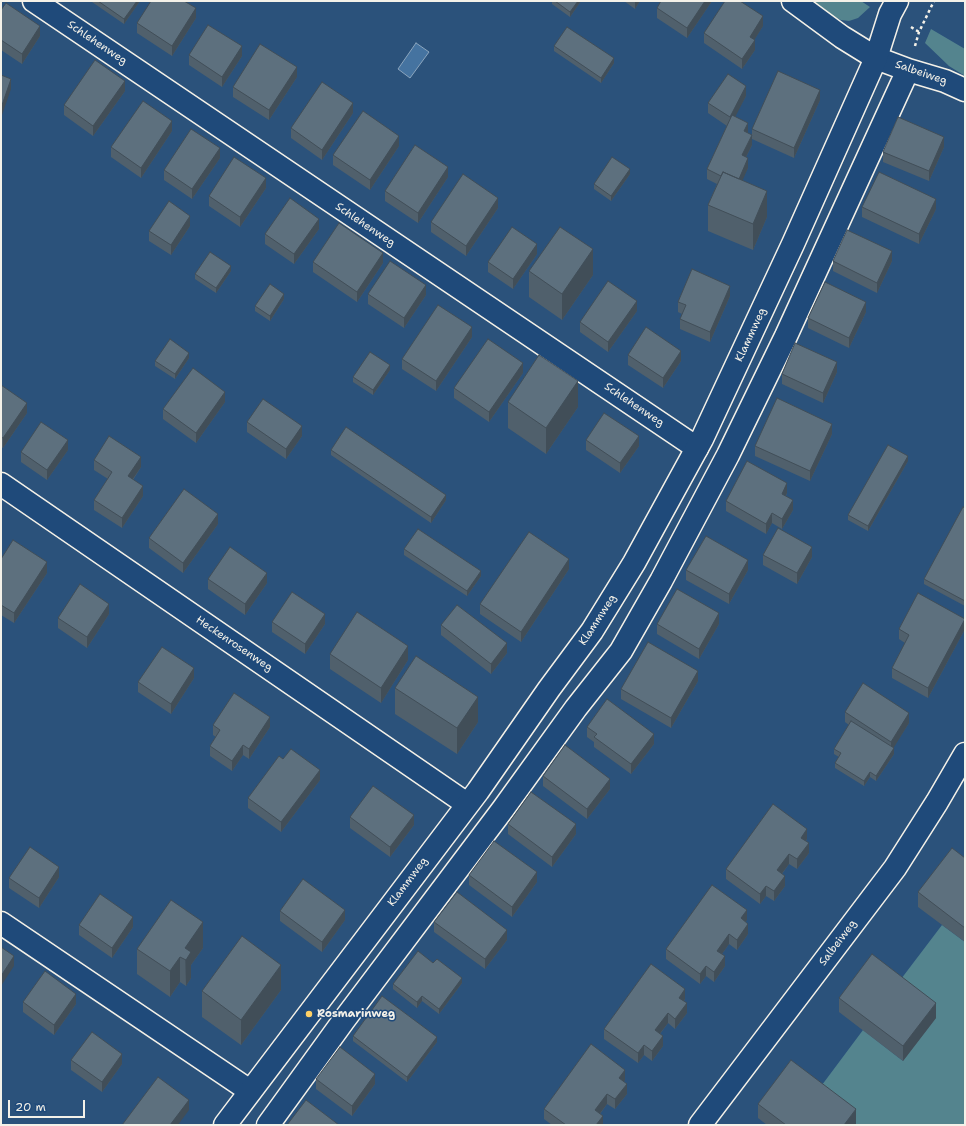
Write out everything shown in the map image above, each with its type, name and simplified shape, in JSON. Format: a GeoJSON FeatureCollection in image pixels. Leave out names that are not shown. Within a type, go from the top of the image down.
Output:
{"type":"FeatureCollection","features":[{"type":"Feature","properties":{"kind":"street","name":"Schlehenweg"},"geometry":{"type":"LineString","coordinates":[[34,1],[697,448]]}},
{"type":"Feature","properties":{"kind":"street","name":"Salbeiweg"},"geometry":{"type":"LineString","coordinates":[[793,1],[842,37],[876,58],[908,70],[945,80],[965,90]]}},
{"type":"Feature","properties":{"kind":"street","name":"Klammweg"},"geometry":{"type":"LineString","coordinates":[[225,1125],[467,804],[592,631],[634,563],[697,448],[793,244],[876,58],[890,14],[897,1]]}},
{"type":"Feature","properties":{"kind":"street"},"geometry":{"type":"LineString","coordinates":[[268,1125],[344,1020],[503,809],[576,708],[621,651],[661,581],[728,455],[786,336],[908,70]]}},
{"type":"Feature","properties":{"kind":"street","name":"Heckenrosenweg"},"geometry":{"type":"LineString","coordinates":[[1,484],[467,804]]}},
{"type":"Feature","properties":{"kind":"street","name":"Salbeiweg"},"geometry":{"type":"LineString","coordinates":[[700,1125],[895,868],[937,802],[965,754]]}},
{"type":"Feature","properties":{"kind":"street"},"geometry":{"type":"LineString","coordinates":[[1,922],[250,1091]]}},
{"type":"Feature","properties":{"kind":"path"},"geometry":{"type":"LineString","coordinates":[[908,70],[919,32],[934,1]]}},
{"type":"Feature","properties":{"kind":"green space"},"geometry":{"type":"Polygon","coordinates":[[[811,1],[861,1],[870,7],[858,18],[849,21],[841,20],[831,15],[811,1]]]}},
{"type":"Feature","properties":{"kind":"green space"},"geometry":{"type":"Polygon","coordinates":[[[931,29],[965,49],[965,76],[949,66],[925,43],[931,29]]]}},
{"type":"Feature","properties":{"kind":"green space"},"geometry":{"type":"Polygon","coordinates":[[[942,925],[965,942],[965,1125],[855,1125],[856,1124],[816,1093],[863,1030],[903,1061],[895,987],[942,925]]]}},
{"type":"Feature","properties":{"kind":"water"},"geometry":{"type":"Polygon","coordinates":[[[416,43],[429,52],[410,78],[398,69],[416,43]]]}},
{"type":"Feature","properties":{"kind":"building"},"geometry":{"type":"Polygon","coordinates":[[[98,1],[137,1],[124,19],[98,1]]]}},
{"type":"Feature","properties":{"kind":"building"},"geometry":{"type":"Polygon","coordinates":[[[151,1],[184,1],[196,8],[172,46],[137,23],[151,1]]]}},
{"type":"Feature","properties":{"kind":"building"},"geometry":{"type":"Polygon","coordinates":[[[555,1],[578,1],[570,12],[555,1]]]}},
{"type":"Feature","properties":{"kind":"building"},"geometry":{"type":"Polygon","coordinates":[[[661,1],[705,1],[687,28],[657,8],[661,1]]]}},
{"type":"Feature","properties":{"kind":"building"},"geometry":{"type":"Polygon","coordinates":[[[725,1],[740,1],[763,16],[750,37],[755,40],[742,59],[704,33],[725,1]]]}},
{"type":"Feature","properties":{"kind":"building"},"geometry":{"type":"Polygon","coordinates":[[[6,3],[40,26],[22,54],[1,40],[1,10],[6,3]]]}},
{"type":"Feature","properties":{"kind":"building"},"geometry":{"type":"Polygon","coordinates":[[[208,25],[242,46],[222,77],[189,55],[208,25]]]}},
{"type":"Feature","properties":{"kind":"building"},"geometry":{"type":"Polygon","coordinates":[[[567,27],[614,58],[601,78],[554,46],[567,27]]]}},
{"type":"Feature","properties":{"kind":"building"},"geometry":{"type":"Polygon","coordinates":[[[260,44],[297,67],[269,110],[233,87],[260,44]]]}},
{"type":"Feature","properties":{"kind":"building"},"geometry":{"type":"Polygon","coordinates":[[[95,60],[125,81],[93,126],[64,105],[95,60]]]}},
{"type":"Feature","properties":{"kind":"building"},"geometry":{"type":"Polygon","coordinates":[[[778,71],[820,90],[794,148],[752,129],[778,71]]]}},
{"type":"Feature","properties":{"kind":"building"},"geometry":{"type":"Polygon","coordinates":[[[728,74],[746,86],[730,117],[708,103],[728,74]]]}},
{"type":"Feature","properties":{"kind":"building"},"geometry":{"type":"Polygon","coordinates":[[[1,75],[11,79],[1,108],[1,75]]]}},
{"type":"Feature","properties":{"kind":"building"},"geometry":{"type":"Polygon","coordinates":[[[322,82],[353,103],[322,150],[291,128],[322,82]]]}},
{"type":"Feature","properties":{"kind":"building"},"geometry":{"type":"Polygon","coordinates":[[[143,101],[172,121],[141,168],[111,147],[143,101]]]}},
{"type":"Feature","properties":{"kind":"building"},"geometry":{"type":"Polygon","coordinates":[[[363,111],[399,136],[370,180],[333,155],[363,111]]]}},
{"type":"Feature","properties":{"kind":"building"},"geometry":{"type":"Polygon","coordinates":[[[732,115],[748,123],[744,131],[752,135],[742,155],[748,158],[739,179],[723,172],[721,176],[707,169],[732,115]]]}},
{"type":"Feature","properties":{"kind":"building"},"geometry":{"type":"Polygon","coordinates":[[[898,117],[944,137],[929,171],[883,152],[898,117]]]}},
{"type":"Feature","properties":{"kind":"building"},"geometry":{"type":"Polygon","coordinates":[[[191,129],[220,148],[192,189],[164,170],[191,129]]]}},
{"type":"Feature","properties":{"kind":"building"},"geometry":{"type":"Polygon","coordinates":[[[415,145],[448,167],[418,213],[385,191],[415,145]]]}},
{"type":"Feature","properties":{"kind":"building"},"geometry":{"type":"Polygon","coordinates":[[[234,157],[266,178],[240,217],[209,196],[234,157]]]}},
{"type":"Feature","properties":{"kind":"building"},"geometry":{"type":"Polygon","coordinates":[[[612,157],[630,169],[611,196],[594,184],[612,157]]]}},
{"type":"Feature","properties":{"kind":"building"},"geometry":{"type":"Polygon","coordinates":[[[723,172],[767,191],[753,224],[708,205],[723,172]]]}},
{"type":"Feature","properties":{"kind":"building"},"geometry":{"type":"Polygon","coordinates":[[[879,172],[936,199],[919,234],[862,207],[879,172]]]}},
{"type":"Feature","properties":{"kind":"building"},"geometry":{"type":"Polygon","coordinates":[[[463,174],[498,198],[466,246],[431,222],[463,174]]]}},
{"type":"Feature","properties":{"kind":"building"},"geometry":{"type":"Polygon","coordinates":[[[290,198],[319,219],[294,254],[265,234],[290,198]]]}},
{"type":"Feature","properties":{"kind":"building"},"geometry":{"type":"Polygon","coordinates":[[[169,201],[190,216],[171,245],[149,231],[169,201]]]}},
{"type":"Feature","properties":{"kind":"building"},"geometry":{"type":"Polygon","coordinates":[[[339,223],[383,253],[357,292],[313,262],[339,223]]]}},
{"type":"Feature","properties":{"kind":"building"},"geometry":{"type":"Polygon","coordinates":[[[512,227],[537,244],[513,279],[488,262],[512,227]]]}},
{"type":"Feature","properties":{"kind":"building"},"geometry":{"type":"Polygon","coordinates":[[[560,227],[593,249],[562,294],[529,271],[560,227]]]}},
{"type":"Feature","properties":{"kind":"building"},"geometry":{"type":"Polygon","coordinates":[[[847,230],[892,251],[877,283],[833,261],[847,230]]]}},
{"type":"Feature","properties":{"kind":"building"},"geometry":{"type":"Polygon","coordinates":[[[210,252],[231,266],[216,288],[195,274],[210,252]]]}},
{"type":"Feature","properties":{"kind":"building"},"geometry":{"type":"Polygon","coordinates":[[[390,261],[426,285],[404,318],[368,294],[390,261]]]}},
{"type":"Feature","properties":{"kind":"building"},"geometry":{"type":"Polygon","coordinates":[[[692,269],[730,286],[710,332],[680,319],[686,305],[678,302],[692,269]]]}},
{"type":"Feature","properties":{"kind":"building"},"geometry":{"type":"Polygon","coordinates":[[[608,281],[637,301],[608,342],[580,322],[608,281]]]}},
{"type":"Feature","properties":{"kind":"building"},"geometry":{"type":"Polygon","coordinates":[[[825,282],[866,302],[849,338],[808,318],[825,282]]]}},
{"type":"Feature","properties":{"kind":"building"},"geometry":{"type":"Polygon","coordinates":[[[270,284],[284,294],[270,316],[255,306],[270,284]]]}},
{"type":"Feature","properties":{"kind":"building"},"geometry":{"type":"Polygon","coordinates":[[[438,305],[472,327],[436,381],[402,359],[438,305]]]}},
{"type":"Feature","properties":{"kind":"building"},"geometry":{"type":"Polygon","coordinates":[[[646,327],[681,351],[663,378],[628,355],[646,327]]]}},
{"type":"Feature","properties":{"kind":"building"},"geometry":{"type":"Polygon","coordinates":[[[170,339],[189,353],[175,374],[155,361],[170,339]]]}},
{"type":"Feature","properties":{"kind":"building"},"geometry":{"type":"Polygon","coordinates":[[[488,339],[523,363],[489,412],[454,388],[488,339]]]}},
{"type":"Feature","properties":{"kind":"building"},"geometry":{"type":"Polygon","coordinates":[[[795,343],[837,362],[823,393],[782,374],[795,343]]]}},
{"type":"Feature","properties":{"kind":"building"},"geometry":{"type":"Polygon","coordinates":[[[370,352],[390,365],[373,390],[353,377],[370,352]]]}},
{"type":"Feature","properties":{"kind":"building"},"geometry":{"type":"Polygon","coordinates":[[[539,355],[578,381],[546,428],[508,402],[539,355]]]}},
{"type":"Feature","properties":{"kind":"building"},"geometry":{"type":"Polygon","coordinates":[[[193,368],[225,392],[196,433],[163,409],[193,368]]]}},
{"type":"Feature","properties":{"kind":"building"},"geometry":{"type":"Polygon","coordinates":[[[1,385],[27,403],[3,438],[1,437],[1,385]]]}},
{"type":"Feature","properties":{"kind":"building"},"geometry":{"type":"Polygon","coordinates":[[[777,398],[832,424],[810,471],[755,446],[777,398]]]}},
{"type":"Feature","properties":{"kind":"building"},"geometry":{"type":"Polygon","coordinates":[[[263,399],[302,426],[286,449],[247,422],[263,399]]]}},
{"type":"Feature","properties":{"kind":"building"},"geometry":{"type":"Polygon","coordinates":[[[604,413],[639,436],[620,463],[586,440],[604,413]]]}},
{"type":"Feature","properties":{"kind":"building"},"geometry":{"type":"Polygon","coordinates":[[[41,422],[68,440],[47,470],[21,452],[41,422]]]}},
{"type":"Feature","properties":{"kind":"building"},"geometry":{"type":"Polygon","coordinates":[[[346,427],[446,495],[431,517],[331,450],[346,427]]]}},
{"type":"Feature","properties":{"kind":"building"},"geometry":{"type":"Polygon","coordinates":[[[109,436],[141,457],[128,476],[143,486],[122,518],[94,500],[112,472],[94,460],[109,436]]]}},
{"type":"Feature","properties":{"kind":"building"},"geometry":{"type":"Polygon","coordinates":[[[888,445],[908,456],[868,526],[848,515],[888,445]]]}},
{"type":"Feature","properties":{"kind":"building"},"geometry":{"type":"Polygon","coordinates":[[[747,461],[787,483],[782,494],[793,500],[782,519],[772,513],[766,524],[726,501],[747,461]]]}},
{"type":"Feature","properties":{"kind":"building"},"geometry":{"type":"Polygon","coordinates":[[[184,489],[218,514],[183,563],[149,538],[184,489]]]}},
{"type":"Feature","properties":{"kind":"building"},"geometry":{"type":"Polygon","coordinates":[[[963,507],[965,508],[965,601],[924,579],[963,507]]]}},
{"type":"Feature","properties":{"kind":"building"},"geometry":{"type":"Polygon","coordinates":[[[778,528],[812,547],[797,573],[763,555],[778,528]]]}},
{"type":"Feature","properties":{"kind":"building"},"geometry":{"type":"Polygon","coordinates":[[[418,529],[481,571],[467,591],[404,549],[418,529]]]}},
{"type":"Feature","properties":{"kind":"building"},"geometry":{"type":"Polygon","coordinates":[[[529,532],[569,559],[521,632],[480,604],[529,532]]]}},
{"type":"Feature","properties":{"kind":"building"},"geometry":{"type":"Polygon","coordinates":[[[706,536],[748,560],[729,594],[686,570],[706,536]]]}},
{"type":"Feature","properties":{"kind":"building"},"geometry":{"type":"Polygon","coordinates":[[[13,540],[47,562],[14,613],[1,605],[1,559],[13,540]]]}},
{"type":"Feature","properties":{"kind":"building"},"geometry":{"type":"Polygon","coordinates":[[[230,547],[267,573],[245,604],[208,579],[230,547]]]}},
{"type":"Feature","properties":{"kind":"building"},"geometry":{"type":"Polygon","coordinates":[[[80,584],[109,604],[87,637],[58,618],[80,584]]]}},
{"type":"Feature","properties":{"kind":"building"},"geometry":{"type":"Polygon","coordinates":[[[677,589],[719,613],[699,649],[657,624],[677,589]]]}},
{"type":"Feature","properties":{"kind":"building"},"geometry":{"type":"Polygon","coordinates":[[[292,592],[325,614],[305,644],[272,622],[292,592]]]}},
{"type":"Feature","properties":{"kind":"building"},"geometry":{"type":"Polygon","coordinates":[[[918,593],[965,619],[928,688],[892,668],[909,635],[899,629],[918,593]]]}},
{"type":"Feature","properties":{"kind":"building"},"geometry":{"type":"Polygon","coordinates":[[[457,605],[507,643],[491,664],[441,625],[457,605]]]}},
{"type":"Feature","properties":{"kind":"building"},"geometry":{"type":"Polygon","coordinates":[[[357,612],[408,646],[381,688],[330,654],[357,612]]]}},
{"type":"Feature","properties":{"kind":"building"},"geometry":{"type":"Polygon","coordinates":[[[648,642],[698,671],[671,718],[621,689],[648,642]]]}},
{"type":"Feature","properties":{"kind":"building"},"geometry":{"type":"Polygon","coordinates":[[[162,647],[194,668],[171,704],[138,682],[162,647]]]}},
{"type":"Feature","properties":{"kind":"building"},"geometry":{"type":"Polygon","coordinates":[[[416,656],[478,697],[457,728],[395,688],[416,656]]]}},
{"type":"Feature","properties":{"kind":"building"},"geometry":{"type":"Polygon","coordinates":[[[863,683],[909,713],[891,742],[845,712],[863,683]]]}},
{"type":"Feature","properties":{"kind":"building"},"geometry":{"type":"Polygon","coordinates":[[[234,693],[270,717],[249,749],[243,745],[232,761],[210,746],[220,730],[213,725],[234,693]]]}},
{"type":"Feature","properties":{"kind":"building"},"geometry":{"type":"Polygon","coordinates":[[[607,699],[654,734],[631,764],[594,737],[597,734],[587,727],[607,699]]]}},
{"type":"Feature","properties":{"kind":"building"},"geometry":{"type":"Polygon","coordinates":[[[851,721],[894,748],[876,776],[870,772],[864,781],[835,763],[841,753],[834,749],[851,721]]]}},
{"type":"Feature","properties":{"kind":"building"},"geometry":{"type":"Polygon","coordinates":[[[565,745],[610,779],[587,809],[543,776],[565,745]]]}},
{"type":"Feature","properties":{"kind":"building"},"geometry":{"type":"Polygon","coordinates":[[[291,749],[320,770],[281,822],[248,798],[279,756],[283,759],[291,749]]]}},
{"type":"Feature","properties":{"kind":"building"},"geometry":{"type":"Polygon","coordinates":[[[373,786],[414,815],[390,847],[350,817],[373,786]]]}},
{"type":"Feature","properties":{"kind":"building"},"geometry":{"type":"Polygon","coordinates":[[[531,792],[576,824],[552,857],[508,824],[531,792]]]}},
{"type":"Feature","properties":{"kind":"building"},"geometry":{"type":"Polygon","coordinates":[[[773,804],[807,829],[801,838],[809,843],[797,859],[789,854],[777,870],[785,876],[774,891],[766,886],[760,894],[726,869],[773,804]]]}},
{"type":"Feature","properties":{"kind":"building"},"geometry":{"type":"Polygon","coordinates":[[[494,841],[537,872],[512,907],[469,875],[494,841]]]}},
{"type":"Feature","properties":{"kind":"building"},"geometry":{"type":"Polygon","coordinates":[[[30,847],[59,867],[39,898],[9,878],[30,847]]]}},
{"type":"Feature","properties":{"kind":"building"},"geometry":{"type":"Polygon","coordinates":[[[952,848],[965,858],[965,928],[918,892],[952,848]]]}},
{"type":"Feature","properties":{"kind":"building"},"geometry":{"type":"Polygon","coordinates":[[[303,879],[345,910],[322,942],[280,911],[303,879]]]}},
{"type":"Feature","properties":{"kind":"building"},"geometry":{"type":"Polygon","coordinates":[[[712,885],[747,910],[741,918],[748,924],[737,940],[729,934],[717,951],[725,956],[714,972],[706,966],[700,974],[666,949],[712,885]]]}},
{"type":"Feature","properties":{"kind":"building"},"geometry":{"type":"Polygon","coordinates":[[[457,892],[507,930],[485,959],[434,922],[457,892]]]}},
{"type":"Feature","properties":{"kind":"building"},"geometry":{"type":"Polygon","coordinates":[[[100,894],[133,917],[112,948],[79,925],[100,894]]]}},
{"type":"Feature","properties":{"kind":"building"},"geometry":{"type":"Polygon","coordinates":[[[171,900],[203,922],[185,948],[191,952],[186,960],[180,957],[170,971],[137,949],[171,900]]]}},
{"type":"Feature","properties":{"kind":"building"},"geometry":{"type":"Polygon","coordinates":[[[242,936],[281,965],[241,1020],[202,991],[242,936]]]}},
{"type":"Feature","properties":{"kind":"building"},"geometry":{"type":"Polygon","coordinates":[[[1,947],[14,956],[1,976],[1,947]]]}},
{"type":"Feature","properties":{"kind":"building"},"geometry":{"type":"Polygon","coordinates":[[[418,951],[433,963],[437,959],[462,978],[439,1009],[422,996],[417,1002],[393,984],[418,951]]]}},
{"type":"Feature","properties":{"kind":"building"},"geometry":{"type":"Polygon","coordinates":[[[872,954],[936,1003],[903,1046],[839,998],[872,954]]]}},
{"type":"Feature","properties":{"kind":"building"},"geometry":{"type":"Polygon","coordinates":[[[651,964],[685,989],[679,998],[687,1003],[675,1019],[668,1013],[655,1030],[663,1036],[652,1051],[644,1045],[638,1053],[604,1029],[651,964]]]}},
{"type":"Feature","properties":{"kind":"building"},"geometry":{"type":"Polygon","coordinates":[[[45,971],[76,994],[54,1025],[23,1002],[45,971]]]}},
{"type":"Feature","properties":{"kind":"building"},"geometry":{"type":"Polygon","coordinates":[[[382,996],[437,1037],[407,1077],[353,1036],[382,996]]]}},
{"type":"Feature","properties":{"kind":"building"},"geometry":{"type":"Polygon","coordinates":[[[92,1032],[122,1054],[102,1082],[71,1060],[92,1032]]]}},
{"type":"Feature","properties":{"kind":"building"},"geometry":{"type":"Polygon","coordinates":[[[591,1044],[625,1070],[619,1078],[627,1084],[615,1099],[607,1094],[595,1110],[603,1116],[596,1125],[566,1125],[544,1109],[591,1044]]]}},
{"type":"Feature","properties":{"kind":"building"},"geometry":{"type":"Polygon","coordinates":[[[340,1047],[375,1074],[352,1106],[316,1079],[340,1047]]]}},
{"type":"Feature","properties":{"kind":"building"},"geometry":{"type":"Polygon","coordinates":[[[791,1060],[856,1109],[844,1125],[786,1125],[758,1104],[791,1060]]]}},
{"type":"Feature","properties":{"kind":"building"},"geometry":{"type":"Polygon","coordinates":[[[158,1077],[189,1100],[170,1125],[122,1125],[158,1077]]]}},
{"type":"Feature","properties":{"kind":"building"},"geometry":{"type":"Polygon","coordinates":[[[306,1100],[339,1125],[287,1125],[306,1100]]]}},
{"type":"Feature","properties":{"kind":"place","name":"Rosmarinweg"},"geometry":{"type":"Point","coordinates":[309,1014]}}]}
